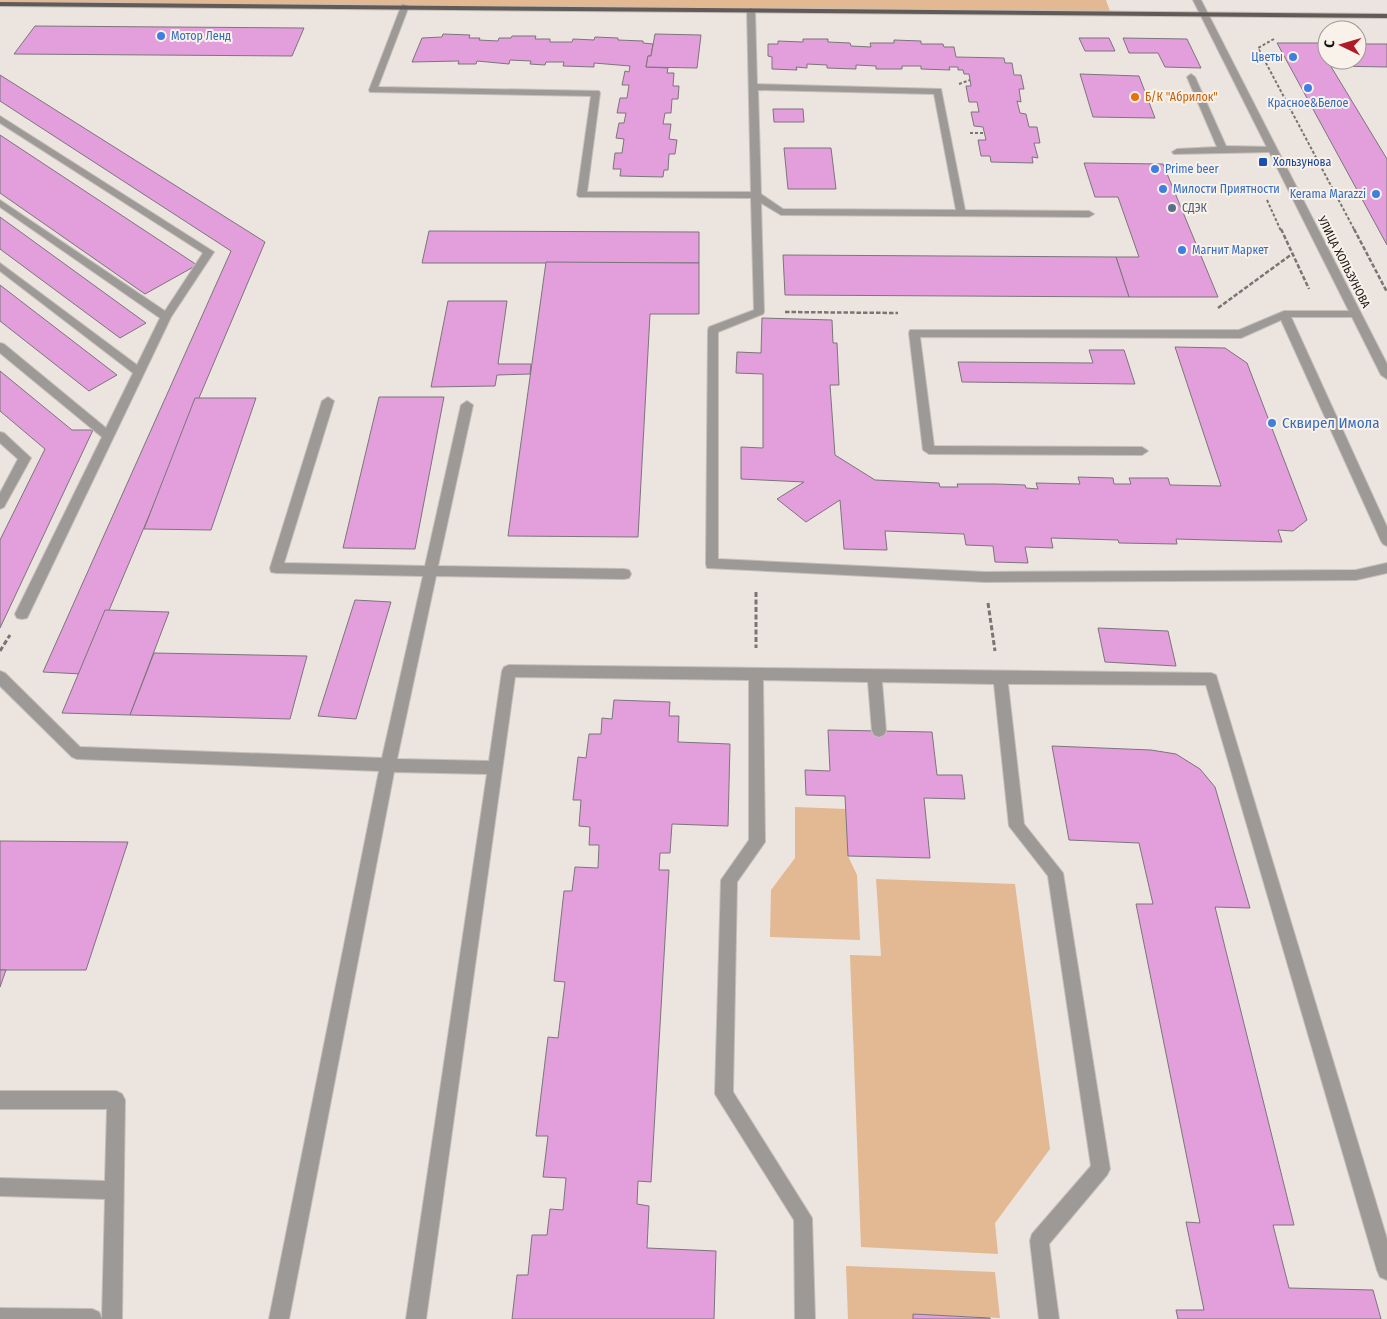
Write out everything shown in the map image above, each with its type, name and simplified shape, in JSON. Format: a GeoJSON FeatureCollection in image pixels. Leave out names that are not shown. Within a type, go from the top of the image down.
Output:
{"type":"FeatureCollection","features":[{"type":"Feature","properties":{"kind":"main road"},"geometry":{"type":"LineString","coordinates":[[0,4],[405,6],[1387,16]]}},
{"type":"Feature","properties":{"kind":"street","name":"УЛИЦА ХОЛЬЗУНОВА"},"geometry":{"type":"LineString","coordinates":[[1197,0],[1387,375]]}},
{"type":"Feature","properties":{"kind":"street"},"geometry":{"type":"LineString","coordinates":[[405,6],[373,90],[596,93],[582,195],[755,195],[781,212],[1089,214]]}},
{"type":"Feature","properties":{"kind":"street"},"geometry":{"type":"LineString","coordinates":[[751,10],[759,312],[713,330],[712,564],[985,577],[1356,575],[1387,568]]}},
{"type":"Feature","properties":{"kind":"street"},"geometry":{"type":"LineString","coordinates":[[1191,77],[1222,149]]}},
{"type":"Feature","properties":{"kind":"street"},"geometry":{"type":"LineString","coordinates":[[753,87],[938,91],[961,213]]}},
{"type":"Feature","properties":{"kind":"street"},"geometry":{"type":"LineString","coordinates":[[0,119],[209,252],[166,317],[22,614]]}},
{"type":"Feature","properties":{"kind":"street"},"geometry":{"type":"LineString","coordinates":[[1176,152],[1222,149],[1273,150]]}},
{"type":"Feature","properties":{"kind":"street"},"geometry":{"type":"LineString","coordinates":[[0,203],[166,317]]}},
{"type":"Feature","properties":{"kind":"street"},"geometry":{"type":"LineString","coordinates":[[0,266],[138,372]]}},
{"type":"Feature","properties":{"kind":"street"},"geometry":{"type":"LineString","coordinates":[[1356,314],[1284,314],[1387,541]]}},
{"type":"Feature","properties":{"kind":"street"},"geometry":{"type":"LineString","coordinates":[[0,347],[108,436]]}},
{"type":"Feature","properties":{"kind":"street"},"geometry":{"type":"LineString","coordinates":[[328,401],[276,568],[624,574]]}},
{"type":"Feature","properties":{"kind":"street"},"geometry":{"type":"LineString","coordinates":[[279,1319],[388,765],[467,405]]}},
{"type":"Feature","properties":{"kind":"street"},"geometry":{"type":"LineString","coordinates":[[0,436],[25,458],[0,504]]}},
{"type":"Feature","properties":{"kind":"street"},"geometry":{"type":"LineString","coordinates":[[416,1319],[509,671],[1211,679],[1387,1270]]}},
{"type":"Feature","properties":{"kind":"street"},"geometry":{"type":"LineString","coordinates":[[756,674],[758,842],[729,880],[724,1094],[803,1218],[805,1319]]}},
{"type":"Feature","properties":{"kind":"street"},"geometry":{"type":"LineString","coordinates":[[875,676],[879,731]]}},
{"type":"Feature","properties":{"kind":"street"},"geometry":{"type":"LineString","coordinates":[[0,677],[77,753],[495,768]]}},
{"type":"Feature","properties":{"kind":"street"},"geometry":{"type":"LineString","coordinates":[[1000,678],[1017,826],[1054,874],[1101,1169],[1039,1241],[1049,1319]]}},
{"type":"Feature","properties":{"kind":"street"},"geometry":{"type":"LineString","coordinates":[[0,1100],[116,1100],[112,1319]]}},
{"type":"Feature","properties":{"kind":"street"},"geometry":{"type":"LineString","coordinates":[[0,1188],[114,1190]]}},
{"type":"Feature","properties":{"kind":"street"},"geometry":{"type":"LineString","coordinates":[[0,1318],[92,1319]]}},
{"type":"Feature","properties":{"kind":"lane"},"geometry":{"type":"LineString","coordinates":[[1142,452],[928,450],[914,333],[1241,334],[1284,314]]}},
{"type":"Feature","properties":{"kind":"path"},"geometry":{"type":"LineString","coordinates":[[1281,34],[1258,48],[1387,292]]}},
{"type":"Feature","properties":{"kind":"path"},"geometry":{"type":"LineString","coordinates":[[1264,193],[1321,314]]}},
{"type":"Feature","properties":{"kind":"path"},"geometry":{"type":"LineString","coordinates":[[1217,308],[1292,254],[1368,256]]}},
{"type":"Feature","properties":{"kind":"path"},"geometry":{"type":"LineString","coordinates":[[756,565],[756,674]]}},
{"type":"Feature","properties":{"kind":"path"},"geometry":{"type":"LineString","coordinates":[[985,577],[1000,678]]}},
{"type":"Feature","properties":{"kind":"shaded area"},"geometry":{"type":"Polygon","coordinates":[[[0,0],[1106,0],[1111,14],[0,4],[0,0]]]}},
{"type":"Feature","properties":{"kind":"shaded area"},"geometry":{"type":"Polygon","coordinates":[[[795,807],[846,809],[848,856],[857,875],[860,940],[770,937],[771,890],[795,858],[795,807]]]}},
{"type":"Feature","properties":{"kind":"shaded area"},"geometry":{"type":"Polygon","coordinates":[[[876,879],[1015,884],[1050,1149],[995,1223],[998,1254],[861,1247],[850,955],[881,956],[876,879]]]}},
{"type":"Feature","properties":{"kind":"shaded area"},"geometry":{"type":"Polygon","coordinates":[[[846,1266],[995,1272],[1000,1318],[913,1314],[913,1319],[848,1319],[846,1266]]]}},
{"type":"Feature","properties":{"kind":"building"},"geometry":{"type":"Polygon","coordinates":[[[35,26],[304,28],[292,56],[14,54],[35,26]]]}},
{"type":"Feature","properties":{"kind":"building"},"geometry":{"type":"Polygon","coordinates":[[[443,34],[470,35],[469,38],[498,41],[499,38],[511,38],[512,36],[536,36],[535,39],[550,39],[550,42],[572,42],[573,39],[594,40],[595,37],[643,41],[643,43],[653,44],[651,56],[648,56],[646,67],[668,68],[667,73],[674,73],[673,86],[679,86],[678,99],[672,99],[671,113],[665,113],[663,124],[671,124],[669,139],[677,140],[675,154],[669,154],[668,170],[664,170],[663,177],[620,176],[621,169],[613,169],[615,153],[622,153],[624,139],[616,138],[619,123],[624,123],[626,113],[617,113],[620,98],[627,98],[629,85],[622,85],[625,71],[629,72],[630,66],[594,63],[594,67],[563,66],[564,62],[546,62],[545,65],[530,64],[531,61],[510,60],[509,64],[477,61],[476,64],[458,64],[459,61],[412,62],[422,38],[442,37],[443,34]]]}},
{"type":"Feature","properties":{"kind":"building"},"geometry":{"type":"Polygon","coordinates":[[[655,34],[701,35],[697,68],[646,67],[648,56],[651,56],[655,34]]]}},
{"type":"Feature","properties":{"kind":"building"},"geometry":{"type":"Polygon","coordinates":[[[1079,38],[1109,38],[1115,51],[1085,51],[1079,38]]]}},
{"type":"Feature","properties":{"kind":"building"},"geometry":{"type":"Polygon","coordinates":[[[1123,38],[1187,39],[1201,68],[1165,67],[1158,53],[1129,53],[1123,38]]]}},
{"type":"Feature","properties":{"kind":"building"},"geometry":{"type":"Polygon","coordinates":[[[803,39],[828,39],[828,42],[850,43],[851,46],[871,47],[870,43],[894,43],[894,40],[921,41],[921,44],[943,44],[944,47],[954,47],[956,57],[1004,58],[1005,63],[1012,63],[1014,75],[1021,75],[1024,89],[1019,89],[1021,102],[1017,101],[1020,113],[1026,114],[1029,127],[1037,127],[1040,143],[1034,143],[1038,158],[1032,157],[1033,163],[991,162],[990,156],[981,156],[978,140],[986,140],[983,127],[974,126],[971,112],[979,112],[977,102],[969,102],[966,86],[971,86],[969,74],[964,74],[963,70],[958,70],[958,67],[949,67],[950,70],[921,69],[921,66],[902,66],[902,69],[876,69],[876,66],[856,65],[856,69],[827,68],[827,65],[807,64],[807,68],[796,67],[797,70],[772,69],[772,57],[768,56],[768,44],[778,44],[778,41],[803,42],[803,39]]]}},
{"type":"Feature","properties":{"kind":"building"},"geometry":{"type":"Polygon","coordinates":[[[1277,43],[1317,43],[1317,70],[1333,70],[1387,159],[1387,245],[1277,43]]]}},
{"type":"Feature","properties":{"kind":"building"},"geometry":{"type":"Polygon","coordinates":[[[1367,44],[1387,44],[1387,67],[1367,67],[1367,44]]]}},
{"type":"Feature","properties":{"kind":"building"},"geometry":{"type":"Polygon","coordinates":[[[1080,74],[1139,76],[1155,118],[1093,117],[1080,74]]]}},
{"type":"Feature","properties":{"kind":"building"},"geometry":{"type":"Polygon","coordinates":[[[0,75],[265,242],[82,674],[43,672],[231,251],[0,101],[0,75]]]}},
{"type":"Feature","properties":{"kind":"building"},"geometry":{"type":"Polygon","coordinates":[[[773,109],[803,109],[804,122],[774,122],[773,109]]]}},
{"type":"Feature","properties":{"kind":"building"},"geometry":{"type":"Polygon","coordinates":[[[0,135],[197,265],[145,294],[0,193],[0,135]]]}},
{"type":"Feature","properties":{"kind":"building"},"geometry":{"type":"Polygon","coordinates":[[[784,148],[831,148],[836,189],[788,189],[784,148]]]}},
{"type":"Feature","properties":{"kind":"building"},"geometry":{"type":"Polygon","coordinates":[[[1084,163],[1163,164],[1218,297],[1129,297],[1116,257],[1139,257],[1118,197],[1095,197],[1084,163]]]}},
{"type":"Feature","properties":{"kind":"building"},"geometry":{"type":"Polygon","coordinates":[[[0,217],[146,323],[120,338],[0,249],[0,217]]]}},
{"type":"Feature","properties":{"kind":"building"},"geometry":{"type":"Polygon","coordinates":[[[429,231],[699,232],[699,263],[422,263],[429,231]]]}},
{"type":"Feature","properties":{"kind":"building"},"geometry":{"type":"Polygon","coordinates":[[[783,255],[1116,257],[1129,297],[785,295],[783,255]]]}},
{"type":"Feature","properties":{"kind":"building"},"geometry":{"type":"Polygon","coordinates":[[[546,262],[699,263],[699,314],[650,314],[638,537],[508,536],[546,262]]]}},
{"type":"Feature","properties":{"kind":"building"},"geometry":{"type":"Polygon","coordinates":[[[0,285],[117,375],[89,391],[0,321],[0,285]]]}},
{"type":"Feature","properties":{"kind":"building"},"geometry":{"type":"Polygon","coordinates":[[[448,301],[507,301],[498,364],[531,364],[530,374],[497,375],[495,386],[431,387],[448,301]]]}},
{"type":"Feature","properties":{"kind":"building"},"geometry":{"type":"Polygon","coordinates":[[[762,318],[832,320],[833,343],[837,343],[839,385],[830,385],[835,455],[875,480],[939,483],[940,487],[958,487],[957,484],[996,484],[1025,485],[1026,488],[1038,489],[1036,483],[1080,484],[1078,477],[1113,478],[1114,484],[1131,484],[1129,478],[1168,478],[1170,485],[1221,486],[1175,347],[1225,348],[1247,363],[1307,520],[1293,531],[1278,530],[1282,542],[1176,539],[1177,544],[1119,543],[1118,540],[1051,538],[1053,548],[1025,547],[1028,563],[995,562],[993,546],[966,545],[964,534],[885,531],[887,550],[844,549],[840,500],[806,522],[777,499],[804,482],[741,479],[741,447],[763,448],[763,374],[736,373],[737,352],[761,353],[762,318]]]}},
{"type":"Feature","properties":{"kind":"building"},"geometry":{"type":"Polygon","coordinates":[[[1089,350],[1124,350],[1135,384],[962,382],[958,362],[1093,363],[1089,350]]]}},
{"type":"Feature","properties":{"kind":"building"},"geometry":{"type":"Polygon","coordinates":[[[0,371],[72,430],[93,430],[0,628],[0,540],[45,449],[0,411],[0,371]]]}},
{"type":"Feature","properties":{"kind":"building"},"geometry":{"type":"Polygon","coordinates":[[[379,397],[444,397],[415,549],[343,548],[379,397]]]}},
{"type":"Feature","properties":{"kind":"building"},"geometry":{"type":"Polygon","coordinates":[[[195,398],[256,398],[211,530],[144,529],[195,398]]]}},
{"type":"Feature","properties":{"kind":"building"},"geometry":{"type":"Polygon","coordinates":[[[355,600],[391,602],[356,719],[318,716],[355,600]]]}},
{"type":"Feature","properties":{"kind":"building"},"geometry":{"type":"Polygon","coordinates":[[[105,610],[169,612],[130,715],[62,713],[105,610]]]}},
{"type":"Feature","properties":{"kind":"building"},"geometry":{"type":"Polygon","coordinates":[[[1098,628],[1168,631],[1176,666],[1105,662],[1098,628]]]}},
{"type":"Feature","properties":{"kind":"building"},"geometry":{"type":"Polygon","coordinates":[[[154,653],[307,656],[290,719],[130,715],[154,653]]]}},
{"type":"Feature","properties":{"kind":"building"},"geometry":{"type":"Polygon","coordinates":[[[614,700],[670,702],[669,716],[679,716],[678,742],[730,744],[728,826],[672,824],[670,853],[660,853],[659,870],[669,870],[651,1182],[638,1181],[637,1204],[649,1206],[647,1248],[716,1251],[714,1319],[512,1319],[517,1275],[528,1275],[532,1235],[547,1235],[550,1209],[563,1210],[566,1178],[543,1177],[548,1136],[536,1136],[548,1037],[558,1038],[565,982],[554,981],[564,891],[572,891],[575,867],[598,868],[599,845],[589,845],[590,827],[579,826],[581,800],[573,800],[578,757],[586,758],[589,734],[601,734],[602,718],[612,719],[614,700]]]}},
{"type":"Feature","properties":{"kind":"building"},"geometry":{"type":"Polygon","coordinates":[[[828,730],[932,732],[937,775],[962,775],[965,799],[924,798],[930,858],[848,856],[845,796],[806,795],[805,770],[830,771],[828,730]]]}},
{"type":"Feature","properties":{"kind":"building"},"geometry":{"type":"Polygon","coordinates":[[[1052,746],[1151,750],[1176,754],[1200,769],[1215,787],[1250,908],[1215,907],[1294,1225],[1273,1225],[1289,1288],[1373,1290],[1381,1319],[1178,1319],[1176,1310],[1204,1310],[1186,1222],[1200,1223],[1136,904],[1153,904],[1139,843],[1069,840],[1052,746]]]}},
{"type":"Feature","properties":{"kind":"building"},"geometry":{"type":"Polygon","coordinates":[[[0,841],[128,842],[86,970],[0,970],[0,841]]]}},
{"type":"Feature","properties":{"kind":"building"},"geometry":{"type":"Polygon","coordinates":[[[0,970],[6,970],[0,987],[0,970]]]}},
{"type":"Feature","properties":{"kind":"building"},"geometry":{"type":"Polygon","coordinates":[[[913,1314],[990,1318],[990,1319],[913,1319],[913,1314]]]}},
{"type":"Feature","properties":{"kind":"place","name":"Мотор Ленд"},"geometry":{"type":"Point","coordinates":[161,36]}},
{"type":"Feature","properties":{"kind":"place","name":"Цветы"},"geometry":{"type":"Point","coordinates":[1293,57]}},
{"type":"Feature","properties":{"kind":"place","name":"Красное&Белое"},"geometry":{"type":"Point","coordinates":[1308,88]}},
{"type":"Feature","properties":{"kind":"place","name":"Б/К \"Абрилок\""},"geometry":{"type":"Point","coordinates":[1135,97]}},
{"type":"Feature","properties":{"kind":"place","name":"Хользунова"},"geometry":{"type":"Point","coordinates":[1263,162]}},
{"type":"Feature","properties":{"kind":"place","name":"Prime beer"},"geometry":{"type":"Point","coordinates":[1155,169]}},
{"type":"Feature","properties":{"kind":"place","name":"Милости Приятности"},"geometry":{"type":"Point","coordinates":[1163,189]}},
{"type":"Feature","properties":{"kind":"place","name":"Kerama Marazzi"},"geometry":{"type":"Point","coordinates":[1376,194]}},
{"type":"Feature","properties":{"kind":"place","name":"СДЭК"},"geometry":{"type":"Point","coordinates":[1172,208]}},
{"type":"Feature","properties":{"kind":"place","name":"Магнит Маркет"},"geometry":{"type":"Point","coordinates":[1182,250]}},
{"type":"Feature","properties":{"kind":"place","name":"Сквирел Имола"},"geometry":{"type":"Point","coordinates":[1272,423]}}]}
